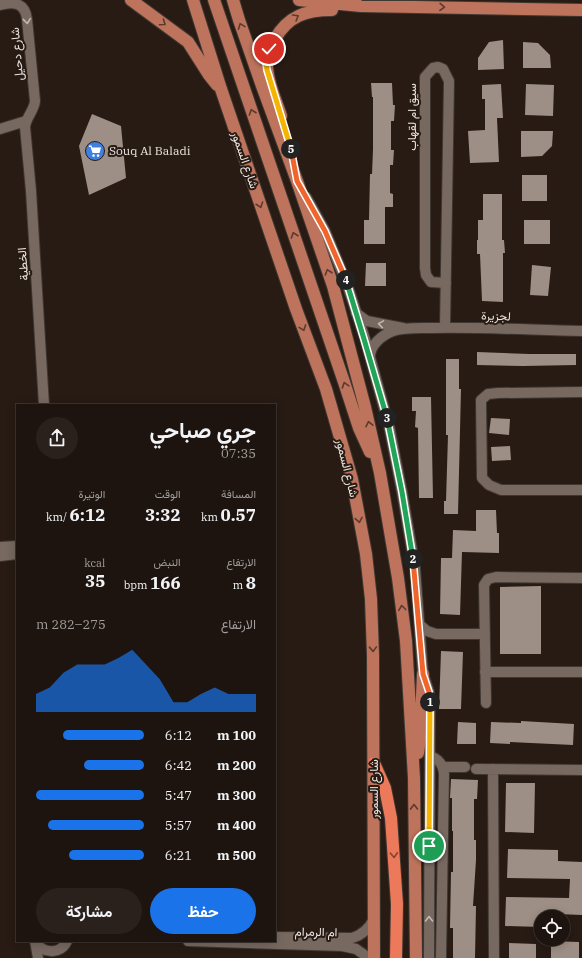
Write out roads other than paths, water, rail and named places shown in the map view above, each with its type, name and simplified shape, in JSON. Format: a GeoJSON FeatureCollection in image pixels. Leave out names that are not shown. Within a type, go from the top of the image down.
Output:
{"type":"FeatureCollection","features":[{"type":"Feature","properties":{"kind":"highway"},"geometry":{"type":"LineString","coordinates":[[374,763],[385,788],[391,818],[396,904],[396,958]]}},
{"type":"Feature","properties":{"kind":"main road"},"geometry":{"type":"LineString","coordinates":[[131,0],[188,42],[209,75],[221,89]]}},
{"type":"Feature","properties":{"kind":"main road","name":"شارع السمور"},"geometry":{"type":"LineString","coordinates":[[193,0],[221,89],[296,309],[326,389],[352,479],[366,554],[371,599],[374,763],[374,958]]}},
{"type":"Feature","properties":{"kind":"main road"},"geometry":{"type":"LineString","coordinates":[[214,0],[359,428],[380,473]]}},
{"type":"Feature","properties":{"kind":"main road"},"geometry":{"type":"LineString","coordinates":[[233,0],[264,93],[297,181],[333,286],[365,407],[380,473],[398,578],[406,641],[414,778],[416,958]]}},
{"type":"Feature","properties":{"kind":"main road"},"geometry":{"type":"LineString","coordinates":[[299,0],[361,6],[582,10]]}},
{"type":"Feature","properties":{"kind":"main road"},"geometry":{"type":"LineString","coordinates":[[297,181],[292,152],[267,70],[266,63],[269,49],[284,26],[298,16],[314,10],[342,9],[361,6]]}},
{"type":"Feature","properties":{"kind":"main road"},"geometry":{"type":"LineString","coordinates":[[414,778],[420,739],[423,674]]}},
{"type":"Feature","properties":{"kind":"street","name":"شارع دحيل"},"geometry":{"type":"LineString","coordinates":[[0,5],[11,2],[16,3],[24,9],[26,13],[35,101],[33,109],[26,121]]}},
{"type":"Feature","properties":{"kind":"street","name":"سيق ام لقهاب"},"geometry":{"type":"LineString","coordinates":[[446,283],[431,282],[426,275],[425,268],[425,77],[433,68],[438,67],[443,69],[448,81],[446,328]]}},
{"type":"Feature","properties":{"kind":"street"},"geometry":{"type":"LineString","coordinates":[[0,129],[26,121]]}},
{"type":"Feature","properties":{"kind":"street","name":"الخطية"},"geometry":{"type":"LineString","coordinates":[[26,121],[25,127],[32,207],[44,404]]}},
{"type":"Feature","properties":{"kind":"street"},"geometry":{"type":"LineString","coordinates":[[297,181],[318,218],[339,262],[356,313],[389,426],[415,568],[423,674],[429,692],[429,958]]}},
{"type":"Feature","properties":{"kind":"street","name":"لجزيرة"},"geometry":{"type":"LineString","coordinates":[[356,313],[367,321],[409,329]]}},
{"type":"Feature","properties":{"kind":"street","name":"لجزيرة"},"geometry":{"type":"LineString","coordinates":[[370,360],[370,352],[374,344],[394,331],[446,328],[582,331]]}},
{"type":"Feature","properties":{"kind":"street"},"geometry":{"type":"LineString","coordinates":[[582,392],[498,393],[488,394],[481,400],[482,478],[489,485],[501,490],[582,490]]}},
{"type":"Feature","properties":{"kind":"street"},"geometry":{"type":"LineString","coordinates":[[0,547],[16,546]]}},
{"type":"Feature","properties":{"kind":"street"},"geometry":{"type":"LineString","coordinates":[[0,556],[16,554]]}},
{"type":"Feature","properties":{"kind":"street"},"geometry":{"type":"LineString","coordinates":[[486,703],[484,584],[488,579],[496,577],[582,578]]}},
{"type":"Feature","properties":{"kind":"street"},"geometry":{"type":"LineString","coordinates":[[420,625],[426,631],[436,634],[485,634]]}},
{"type":"Feature","properties":{"kind":"street"},"geometry":{"type":"LineString","coordinates":[[421,649],[427,641],[436,634]]}},
{"type":"Feature","properties":{"kind":"street"},"geometry":{"type":"LineString","coordinates":[[485,672],[582,672]]}},
{"type":"Feature","properties":{"kind":"street"},"geometry":{"type":"LineString","coordinates":[[430,756],[439,761],[443,767],[444,777],[441,958]]}},
{"type":"Feature","properties":{"kind":"street"},"geometry":{"type":"LineString","coordinates":[[443,767],[465,767]]}},
{"type":"Feature","properties":{"kind":"street"},"geometry":{"type":"LineString","coordinates":[[476,769],[582,770]]}},
{"type":"Feature","properties":{"kind":"street"},"geometry":{"type":"LineString","coordinates":[[493,769],[494,958]]}},
{"type":"Feature","properties":{"kind":"street","name":"ام الرمرام"},"geometry":{"type":"LineString","coordinates":[[276,937],[352,938],[368,929],[374,919]]}},
{"type":"Feature","properties":{"kind":"street"},"geometry":{"type":"LineString","coordinates":[[35,942],[38,958]]}},
{"type":"Feature","properties":{"kind":"street"},"geometry":{"type":"LineString","coordinates":[[36,942],[42,949],[47,951],[58,950],[66,943]]}},
{"type":"Feature","properties":{"kind":"street","name":"ام الرمرام"},"geometry":{"type":"LineString","coordinates":[[219,942],[342,946],[356,949],[369,958]]}},
{"type":"Feature","properties":{"kind":"street"},"geometry":{"type":"LineString","coordinates":[[58,958],[66,943]]}},
{"type":"Feature","properties":{"kind":"place","name":"Souq Al Baladi"},"geometry":{"type":"Point","coordinates":[95,151]}}]}
